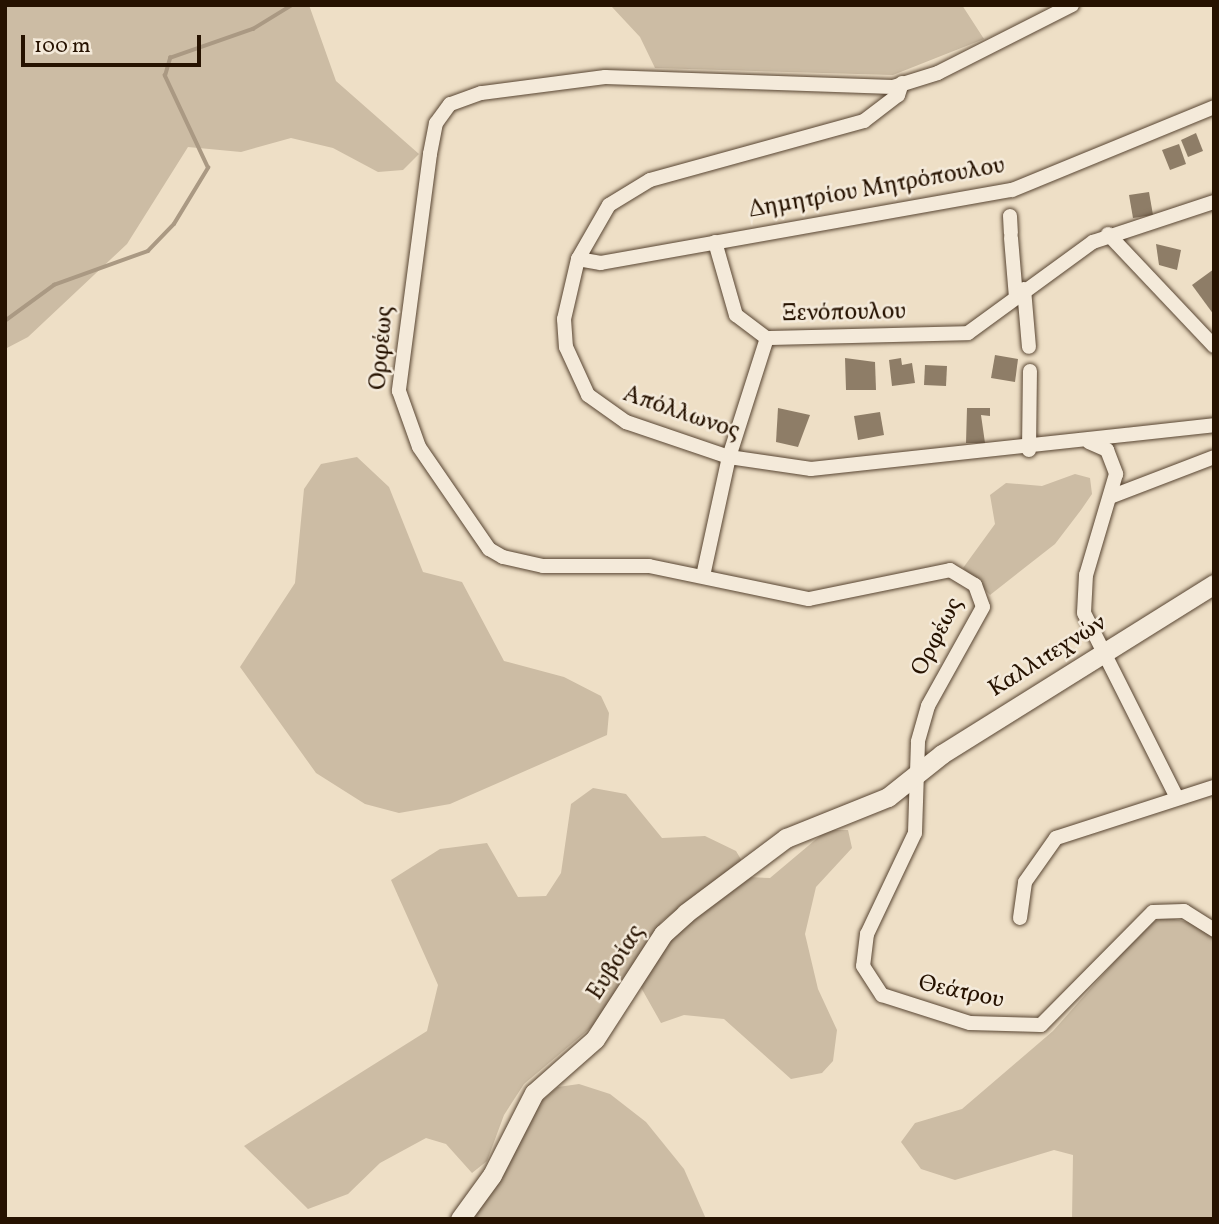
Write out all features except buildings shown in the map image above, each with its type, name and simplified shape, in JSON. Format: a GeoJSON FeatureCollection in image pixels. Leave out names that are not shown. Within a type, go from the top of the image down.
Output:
{"type":"FeatureCollection","features":[{"type":"Feature","properties":{"kind":"street","name":"Ορφέως"},"geometry":{"type":"LineString","coordinates":[[914,779],[928,706],[983,607],[975,584],[950,570],[809,599],[649,566],[543,566],[503,557],[489,549],[419,447],[402,410],[400,367],[436,123],[463,97],[605,77],[875,88],[902,83],[939,73],[1072,5]]}},
{"type":"Feature","properties":{"kind":"street","name":"Απόλλωνος"},"geometry":{"type":"LineString","coordinates":[[902,83],[898,95],[864,121],[627,191],[609,205],[578,260],[564,319],[566,347],[588,395],[626,422],[729,457],[829,470],[1029,450],[1214,425]]}},
{"type":"Feature","properties":{"kind":"street","name":"Δημητρίου Μητρόπουλου"},"geometry":{"type":"LineString","coordinates":[[578,260],[601,263],[1012,190],[1214,107]]}},
{"type":"Feature","properties":{"kind":"street","name":"Ξενόπουλου"},"geometry":{"type":"LineString","coordinates":[[715,242],[736,315],[767,338],[968,333],[1020,293],[1108,234],[1214,202]]}},
{"type":"Feature","properties":{"kind":"street"},"geometry":{"type":"LineString","coordinates":[[1010,216],[1029,347]]}},
{"type":"Feature","properties":{"kind":"street"},"geometry":{"type":"LineString","coordinates":[[1108,234],[1214,346]]}},
{"type":"Feature","properties":{"kind":"street"},"geometry":{"type":"LineString","coordinates":[[704,576],[729,457],[767,338]]}},
{"type":"Feature","properties":{"kind":"street"},"geometry":{"type":"LineString","coordinates":[[1029,450],[1030,371]]}},
{"type":"Feature","properties":{"kind":"street"},"geometry":{"type":"LineString","coordinates":[[1084,441],[1107,450],[1114,461],[1110,497],[1083,598],[1104,651],[1177,798]]}},
{"type":"Feature","properties":{"kind":"street"},"geometry":{"type":"LineString","coordinates":[[1110,497],[1214,457]]}},
{"type":"Feature","properties":{"kind":"street","name":"Καλλιτεχνών"},"geometry":{"type":"LineString","coordinates":[[914,779],[942,754],[1214,584]]}},
{"type":"Feature","properties":{"kind":"street","name":"Θεάτρου"},"geometry":{"type":"LineString","coordinates":[[914,779],[915,833],[863,950],[869,983],[891,999],[970,1023],[1041,1025],[1153,912],[1184,911],[1214,930]]}},
{"type":"Feature","properties":{"kind":"street","name":"Ευβοίας"},"geometry":{"type":"LineString","coordinates":[[460,1219],[492,1175],[534,1093],[595,1039],[663,934],[786,838],[881,801],[914,779]]}},
{"type":"Feature","properties":{"kind":"street"},"geometry":{"type":"LineString","coordinates":[[1020,918],[1025,882],[1056,838],[1214,787]]}},
{"type":"Feature","properties":{"kind":"shaded area"},"geometry":{"type":"Polygon","coordinates":[[[5,5],[309,5],[336,81],[419,154],[403,170],[378,172],[333,148],[291,138],[241,152],[188,147],[127,244],[28,337],[5,349],[5,5]]]}},
{"type":"Feature","properties":{"kind":"shaded area"},"geometry":{"type":"Polygon","coordinates":[[[593,5],[962,5],[984,39],[893,75],[655,68],[640,37],[612,7],[593,5]]]}},
{"type":"Feature","properties":{"kind":"shaded area"},"geometry":{"type":"Polygon","coordinates":[[[357,457],[389,487],[423,572],[462,582],[504,661],[564,677],[601,696],[609,713],[607,735],[450,804],[399,813],[365,804],[316,773],[240,667],[295,583],[304,489],[321,464],[357,457]]]}},
{"type":"Feature","properties":{"kind":"shaded area"},"geometry":{"type":"Polygon","coordinates":[[[1075,474],[1090,478],[1092,494],[1081,510],[1055,544],[990,595],[963,568],[995,524],[990,495],[1006,483],[1042,486],[1075,474]]]}},
{"type":"Feature","properties":{"kind":"shaded area"},"geometry":{"type":"Polygon","coordinates":[[[593,788],[626,794],[662,838],[705,836],[736,851],[742,861],[662,921],[594,1025],[524,1084],[504,1115],[487,1161],[472,1173],[446,1144],[426,1138],[380,1163],[348,1194],[308,1209],[244,1146],[427,1031],[438,985],[391,880],[440,849],[487,843],[518,897],[546,896],[561,873],[571,804],[593,788]]]}},
{"type":"Feature","properties":{"kind":"shaded area"},"geometry":{"type":"Polygon","coordinates":[[[827,830],[848,830],[852,848],[816,887],[805,934],[818,989],[837,1030],[833,1061],[822,1073],[791,1079],[724,1019],[684,1015],[661,1023],[639,984],[666,940],[746,877],[770,878],[827,830]]]}},
{"type":"Feature","properties":{"kind":"shaded area"},"geometry":{"type":"Polygon","coordinates":[[[1165,917],[1197,924],[1214,939],[1214,1219],[1072,1219],[1073,1155],[1054,1150],[955,1180],[921,1169],[901,1142],[915,1123],[962,1109],[1053,1031],[1147,925],[1165,917]]]}},
{"type":"Feature","properties":{"kind":"shaded area"},"geometry":{"type":"Polygon","coordinates":[[[579,1084],[610,1094],[646,1122],[684,1169],[706,1219],[473,1219],[540,1102],[558,1087],[579,1084]]]}},
{"type":"Feature","properties":{"kind":"waterway"},"geometry":{"type":"LineString","coordinates":[[5,321],[54,285],[148,251],[174,224],[208,168],[165,76],[170,58],[253,29],[292,5]]}},
{"type":"Feature","properties":{"kind":"waterway"},"geometry":{"type":"LineString","coordinates":[[824,5],[884,5]]}}]}
